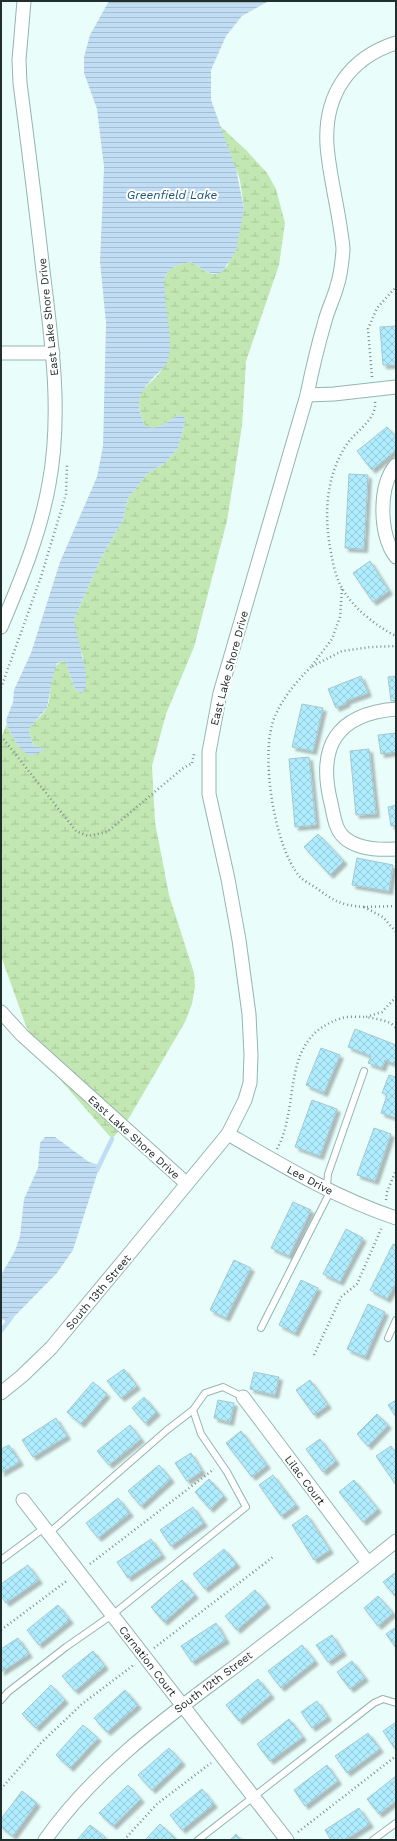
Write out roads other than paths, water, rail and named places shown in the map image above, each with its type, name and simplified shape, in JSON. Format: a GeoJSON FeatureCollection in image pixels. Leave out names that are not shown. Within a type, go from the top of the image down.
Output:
{"type":"FeatureCollection","features":[{"type":"Feature","properties":{"kind":"street","name":"East Lake Shore Drive"},"geometry":{"type":"LineString","coordinates":[[1,627],[28,564],[40,525],[49,485],[53,457],[55,415],[53,352],[20,83],[19,60],[24,1]]}},
{"type":"Feature","properties":{"kind":"street","name":"East Lake Shore Drive"},"geometry":{"type":"LineString","coordinates":[[1,1012],[28,1040],[186,1183],[228,1134],[246,1100],[250,1083],[251,1055],[249,1014],[239,940],[228,880],[209,794],[209,752],[220,693],[307,395],[318,345],[329,307],[337,287],[343,249],[327,144],[328,122],[332,106],[340,85],[350,70],[364,57],[380,48],[396,43]]}},
{"type":"Feature","properties":{"kind":"street"},"geometry":{"type":"LineString","coordinates":[[1,352],[53,352]]}},
{"type":"Feature","properties":{"kind":"street"},"geometry":{"type":"LineString","coordinates":[[307,395],[334,394],[396,387]]}},
{"type":"Feature","properties":{"kind":"street"},"geometry":{"type":"LineString","coordinates":[[396,465],[387,479],[383,503],[387,542],[396,557]]}},
{"type":"Feature","properties":{"kind":"street"},"geometry":{"type":"LineString","coordinates":[[396,710],[364,716],[346,725],[336,736],[327,755],[325,774],[336,826],[341,835],[346,840],[358,845],[382,850],[396,849]]}},
{"type":"Feature","properties":{"kind":"street","name":"Lee Drive"},"geometry":{"type":"LineString","coordinates":[[228,1134],[330,1192],[390,1216]]}},
{"type":"Feature","properties":{"kind":"street","name":"South 13th Street"},"geometry":{"type":"LineString","coordinates":[[1,1393],[22,1376],[51,1348],[186,1183]]}},
{"type":"Feature","properties":{"kind":"street","name":"Lilac Court"},"geometry":{"type":"LineString","coordinates":[[243,1397],[368,1564]]}},
{"type":"Feature","properties":{"kind":"street","name":"Carnation Court"},"geometry":{"type":"LineString","coordinates":[[23,1500],[253,1796],[291,1838]]}},
{"type":"Feature","properties":{"kind":"street","name":"South 12th Street"},"geometry":{"type":"LineString","coordinates":[[45,1840],[110,1764],[182,1705],[368,1564],[396,1541]]}},
{"type":"Feature","properties":{"kind":"lane"},"geometry":{"type":"LineString","coordinates":[[261,1328],[330,1192],[327,1186],[328,1174],[364,1071]]}},
{"type":"Feature","properties":{"kind":"lane"},"geometry":{"type":"LineString","coordinates":[[388,1338],[396,1320]]}},
{"type":"Feature","properties":{"kind":"lane"},"geometry":{"type":"LineString","coordinates":[[1,1560],[47,1530],[193,1410],[205,1393],[223,1387],[243,1397]]}},
{"type":"Feature","properties":{"kind":"lane"},"geometry":{"type":"LineString","coordinates":[[1,1700],[8,1692],[60,1652],[112,1616],[246,1507],[221,1464],[201,1434],[193,1410]]}},
{"type":"Feature","properties":{"kind":"lane"},"geometry":{"type":"LineString","coordinates":[[198,1840],[374,1704],[383,1699],[396,1703]]}},
{"type":"Feature","properties":{"kind":"lane"},"geometry":{"type":"LineString","coordinates":[[373,1840],[396,1823]]}},
{"type":"Feature","properties":{"kind":"water","name":"Greenfield Lake"},"geometry":{"type":"Polygon","coordinates":[[[109,1],[269,1],[242,16],[226,36],[211,70],[211,100],[236,169],[244,209],[236,251],[222,272],[209,273],[191,262],[172,268],[165,277],[165,300],[170,335],[170,352],[166,364],[142,392],[140,398],[140,410],[145,426],[158,427],[178,415],[184,416],[185,422],[178,448],[166,462],[148,473],[128,498],[123,520],[101,558],[74,621],[86,673],[86,686],[83,692],[80,693],[75,689],[65,661],[57,663],[53,675],[47,708],[30,727],[29,731],[33,745],[45,749],[37,754],[29,756],[19,747],[9,730],[6,720],[13,702],[14,690],[31,653],[60,562],[97,477],[103,446],[106,323],[100,262],[104,167],[97,109],[84,73],[84,57],[90,35],[109,1]]]}},
{"type":"Feature","properties":{"kind":"water"},"geometry":{"type":"Polygon","coordinates":[[[45,1137],[55,1137],[89,1162],[100,1165],[73,1250],[57,1273],[8,1323],[1,1318],[1,1275],[15,1251],[20,1236],[24,1199],[38,1168],[40,1143],[45,1137]]]}},
{"type":"Feature","properties":{"kind":"waterway"},"geometry":{"type":"LineString","coordinates":[[97,1170],[112,1139]]}},
{"type":"Feature","properties":{"kind":"waterway"},"geometry":{"type":"LineString","coordinates":[[1,1331],[11,1318]]}}]}
